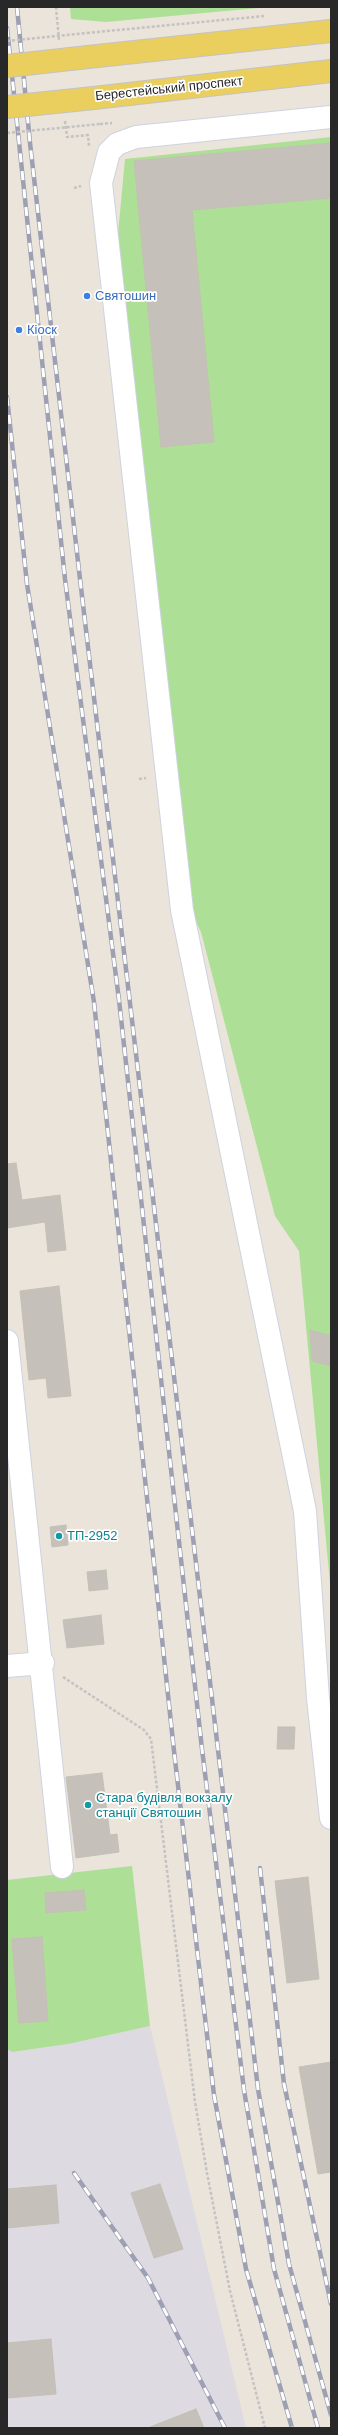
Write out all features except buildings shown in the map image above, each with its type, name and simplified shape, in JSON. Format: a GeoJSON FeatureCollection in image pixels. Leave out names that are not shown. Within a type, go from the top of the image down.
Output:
{"type":"FeatureCollection","features":[{"type":"Feature","properties":{"kind":"main road"},"geometry":{"type":"LineString","coordinates":[[7,66],[331,31]]}},
{"type":"Feature","properties":{"kind":"main road","name":"Берестейський проспект"},"geometry":{"type":"LineString","coordinates":[[7,107],[331,71]]}},
{"type":"Feature","properties":{"kind":"lane"},"geometry":{"type":"LineString","coordinates":[[331,117],[136,137],[118,144],[109,152],[101,183],[182,910],[305,1511],[318,1698],[331,1818]]}},
{"type":"Feature","properties":{"kind":"lane"},"geometry":{"type":"LineString","coordinates":[[7,1341],[42,1663],[62,1868]]}},
{"type":"Feature","properties":{"kind":"lane"},"geometry":{"type":"LineString","coordinates":[[7,1666],[42,1663]]}},
{"type":"Feature","properties":{"kind":"path"},"geometry":{"type":"LineString","coordinates":[[7,41],[268,15]]}},
{"type":"Feature","properties":{"kind":"path"},"geometry":{"type":"LineString","coordinates":[[7,132],[100,124]]}},
{"type":"Feature","properties":{"kind":"path"},"geometry":{"type":"LineString","coordinates":[[67,137],[88,135],[88,141]]}},
{"type":"Feature","properties":{"kind":"path"},"geometry":{"type":"LineString","coordinates":[[42,1663],[144,1730],[151,1739],[195,2102],[230,2291],[265,2428]]}},
{"type":"Feature","properties":{"kind":"shaded area"},"geometry":{"type":"Polygon","coordinates":[[[150,2026],[246,2428],[7,2428],[7,2049],[12,2052],[68,2044],[150,2026]]]}},
{"type":"Feature","properties":{"kind":"green space"},"geometry":{"type":"Polygon","coordinates":[[[70,7],[269,7],[106,22],[71,19],[70,7]]]}},
{"type":"Feature","properties":{"kind":"green space"},"geometry":{"type":"Polygon","coordinates":[[[331,137],[331,1594],[299,1251],[275,1216],[201,932],[187,904],[114,277],[125,159],[331,137]]]}},
{"type":"Feature","properties":{"kind":"green space"},"geometry":{"type":"Polygon","coordinates":[[[132,1866],[150,2026],[68,2044],[12,2052],[7,2049],[7,1880],[132,1866]]]}},
{"type":"Feature","properties":{"kind":"railway"},"geometry":{"type":"LineString","coordinates":[[17,7],[30,143],[80,579],[258,2089],[289,2264],[331,2415]]}},
{"type":"Feature","properties":{"kind":"railway"},"geometry":{"type":"LineString","coordinates":[[7,28],[65,579],[119,1000],[202,1749],[244,2090],[274,2269],[318,2428]]}},
{"type":"Feature","properties":{"kind":"railway"},"geometry":{"type":"LineString","coordinates":[[7,397],[27,584],[94,1002],[174,1751],[214,2095],[246,2269],[292,2428]]}},
{"type":"Feature","properties":{"kind":"railway"},"geometry":{"type":"LineString","coordinates":[[260,1868],[284,2084],[331,2304]]}},
{"type":"Feature","properties":{"kind":"railway"},"geometry":{"type":"LineString","coordinates":[[74,2173],[148,2278],[225,2428]]}},
{"type":"Feature","properties":{"kind":"place","name":"Святошин"},"geometry":{"type":"Point","coordinates":[87,296]}},
{"type":"Feature","properties":{"kind":"place","name":"Кіоск"},"geometry":{"type":"Point","coordinates":[19,330]}},
{"type":"Feature","properties":{"kind":"place","name":"ТП-2952"},"geometry":{"type":"Point","coordinates":[59,1536]}},
{"type":"Feature","properties":{"kind":"place","name":"Стара будівля вокзалу станції Святошин"},"geometry":{"type":"Point","coordinates":[88,1805]}}]}
